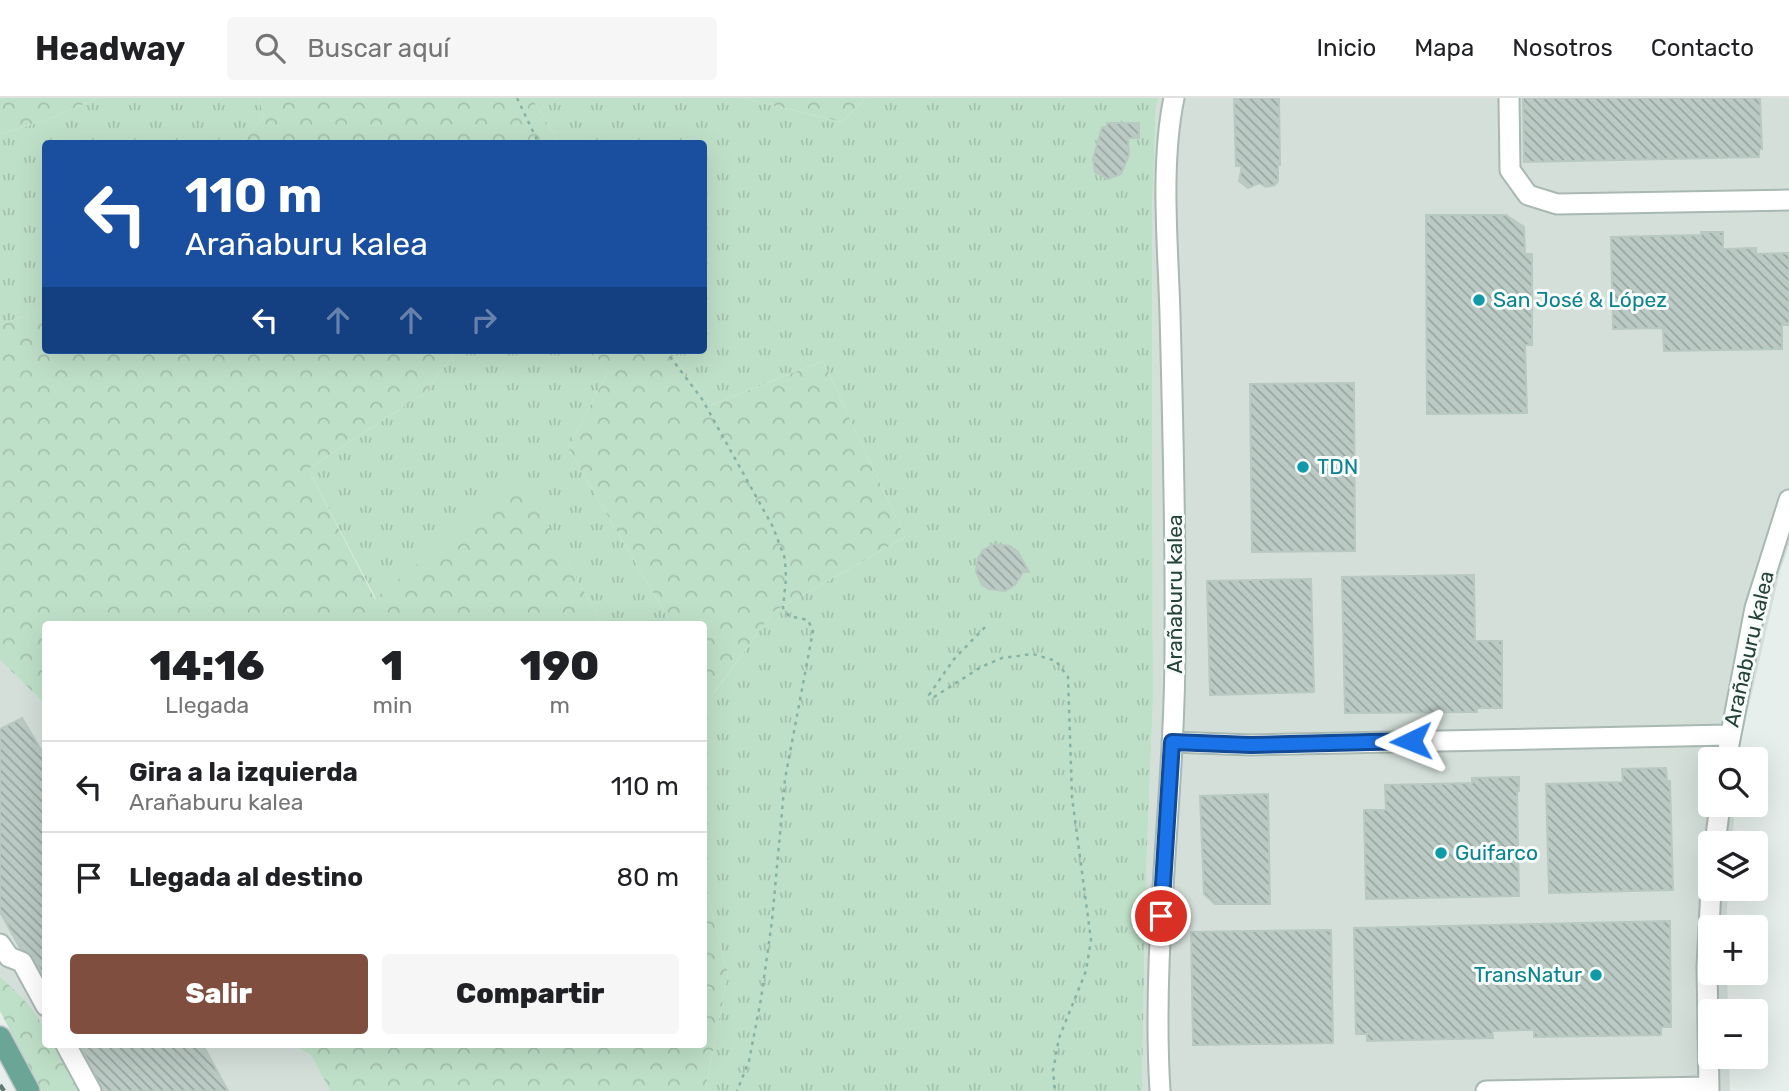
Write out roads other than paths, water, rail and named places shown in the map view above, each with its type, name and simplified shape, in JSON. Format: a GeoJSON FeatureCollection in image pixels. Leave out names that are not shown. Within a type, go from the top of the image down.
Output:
{"type":"FeatureCollection","features":[{"type":"Feature","properties":{"kind":"main road"},"geometry":{"type":"LineString","coordinates":[[0,1037],[29,1091]]}},
{"type":"Feature","properties":{"kind":"lane","name":"Arañaburu kalea"},"geometry":{"type":"LineString","coordinates":[[1160,1091],[1158,1059],[1161,916],[1175,650],[1175,467],[1168,235],[1168,139],[1174,98]]}},
{"type":"Feature","properties":{"kind":"lane"},"geometry":{"type":"LineString","coordinates":[[1509,98],[1510,170],[1528,195],[1557,204],[1789,200]]}},
{"type":"Feature","properties":{"kind":"lane","name":"Arañaburu kalea"},"geometry":{"type":"LineString","coordinates":[[1728,747],[1755,608],[1789,500]]}},
{"type":"Feature","properties":{"kind":"lane"},"geometry":{"type":"LineString","coordinates":[[1172,742],[1251,745],[1729,735]]}},
{"type":"Feature","properties":{"kind":"lane"},"geometry":{"type":"LineString","coordinates":[[1486,1091],[1709,1089],[1707,966],[1710,901]]}},
{"type":"Feature","properties":{"kind":"lane"},"geometry":{"type":"LineString","coordinates":[[0,944],[9,957],[22,962],[42,999]]}},
{"type":"Feature","properties":{"kind":"lane"},"geometry":{"type":"LineString","coordinates":[[68,1048],[91,1091]]}},
{"type":"Feature","properties":{"kind":"railway"},"geometry":{"type":"LineString","coordinates":[[0,1085],[4,1091]]}},
{"type":"Feature","properties":{"kind":"place","name":"San José & López"},"geometry":{"type":"Point","coordinates":[1479,300]}},
{"type":"Feature","properties":{"kind":"place","name":"TDN"},"geometry":{"type":"Point","coordinates":[1303,467]}},
{"type":"Feature","properties":{"kind":"place","name":"Guifarco"},"geometry":{"type":"Point","coordinates":[1441,853]}},
{"type":"Feature","properties":{"kind":"place","name":"TransNatur"},"geometry":{"type":"Point","coordinates":[1596,975]}}]}
